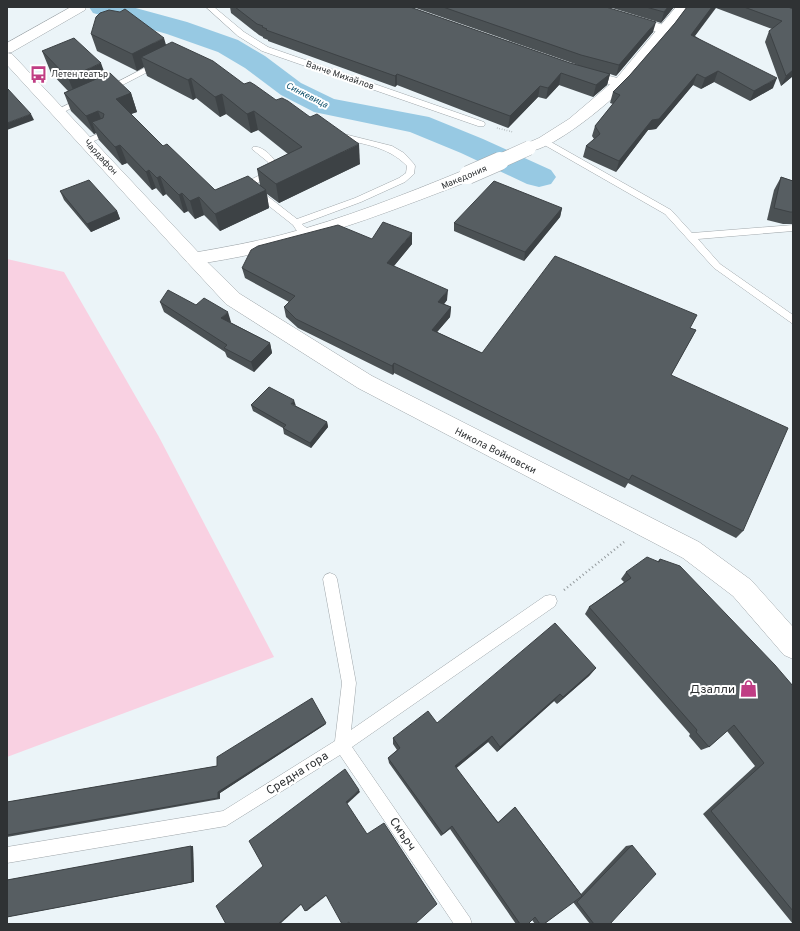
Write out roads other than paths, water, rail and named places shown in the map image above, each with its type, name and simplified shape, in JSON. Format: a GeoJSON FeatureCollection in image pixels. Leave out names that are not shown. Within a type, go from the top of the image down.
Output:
{"type":"FeatureCollection","features":[{"type":"Feature","properties":{"kind":"main road"},"geometry":{"type":"LineString","coordinates":[[7,49],[80,7]]}},
{"type":"Feature","properties":{"kind":"main road"},"geometry":{"type":"LineString","coordinates":[[590,7],[665,30]]}},
{"type":"Feature","properties":{"kind":"main road","name":"Македония"},"geometry":{"type":"LineString","coordinates":[[194,259],[256,247],[310,233],[436,188],[544,141],[574,122],[620,83],[683,7]]}},
{"type":"Feature","properties":{"kind":"main road","name":"Чардафон"},"geometry":{"type":"LineString","coordinates":[[7,57],[194,259]]}},
{"type":"Feature","properties":{"kind":"main road"},"geometry":{"type":"LineString","coordinates":[[566,68],[620,83]]}},
{"type":"Feature","properties":{"kind":"main road","name":"Никола Войновски"},"geometry":{"type":"LineString","coordinates":[[194,259],[233,299],[365,382],[479,442],[645,525],[690,550],[742,588],[793,646]]}},
{"type":"Feature","properties":{"kind":"lane","name":"Ванче Михайлов"},"geometry":{"type":"LineString","coordinates":[[210,7],[241,34],[265,49],[481,124]]}},
{"type":"Feature","properties":{"kind":"lane"},"geometry":{"type":"LineString","coordinates":[[57,112],[126,82],[168,60]]}},
{"type":"Feature","properties":{"kind":"lane"},"geometry":{"type":"LineString","coordinates":[[296,223],[358,200],[402,180],[410,174],[411,166],[401,155],[389,148],[327,132]]}},
{"type":"Feature","properties":{"kind":"lane"},"geometry":{"type":"LineString","coordinates":[[86,141],[106,133]]}},
{"type":"Feature","properties":{"kind":"lane"},"geometry":{"type":"LineString","coordinates":[[544,141],[668,212],[717,266],[793,320]]}},
{"type":"Feature","properties":{"kind":"lane"},"geometry":{"type":"LineString","coordinates":[[256,149],[272,161],[275,167],[272,173],[253,182],[253,189],[296,223],[300,229],[310,233]]}},
{"type":"Feature","properties":{"kind":"lane"},"geometry":{"type":"LineString","coordinates":[[690,236],[793,228]]}},
{"type":"Feature","properties":{"kind":"lane"},"geometry":{"type":"LineString","coordinates":[[330,579],[348,683],[342,745]]}},
{"type":"Feature","properties":{"kind":"lane","name":"Средна гора"},"geometry":{"type":"LineString","coordinates":[[7,855],[226,818],[342,745],[550,601]]}},
{"type":"Feature","properties":{"kind":"lane","name":"Смърч"},"geometry":{"type":"LineString","coordinates":[[342,745],[464,924]]}},
{"type":"Feature","properties":{"kind":"waterway","name":"Синкевица"},"geometry":{"type":"LineString","coordinates":[[102,7],[177,28],[228,46],[255,62],[291,89],[325,106],[418,124],[472,146],[539,177]]}},
{"type":"Feature","properties":{"kind":"place","name":"Летен театър"},"geometry":{"type":"Point","coordinates":[38,74]}},
{"type":"Feature","properties":{"kind":"place","name":"Дзалли"},"geometry":{"type":"Point","coordinates":[748,689]}}]}
